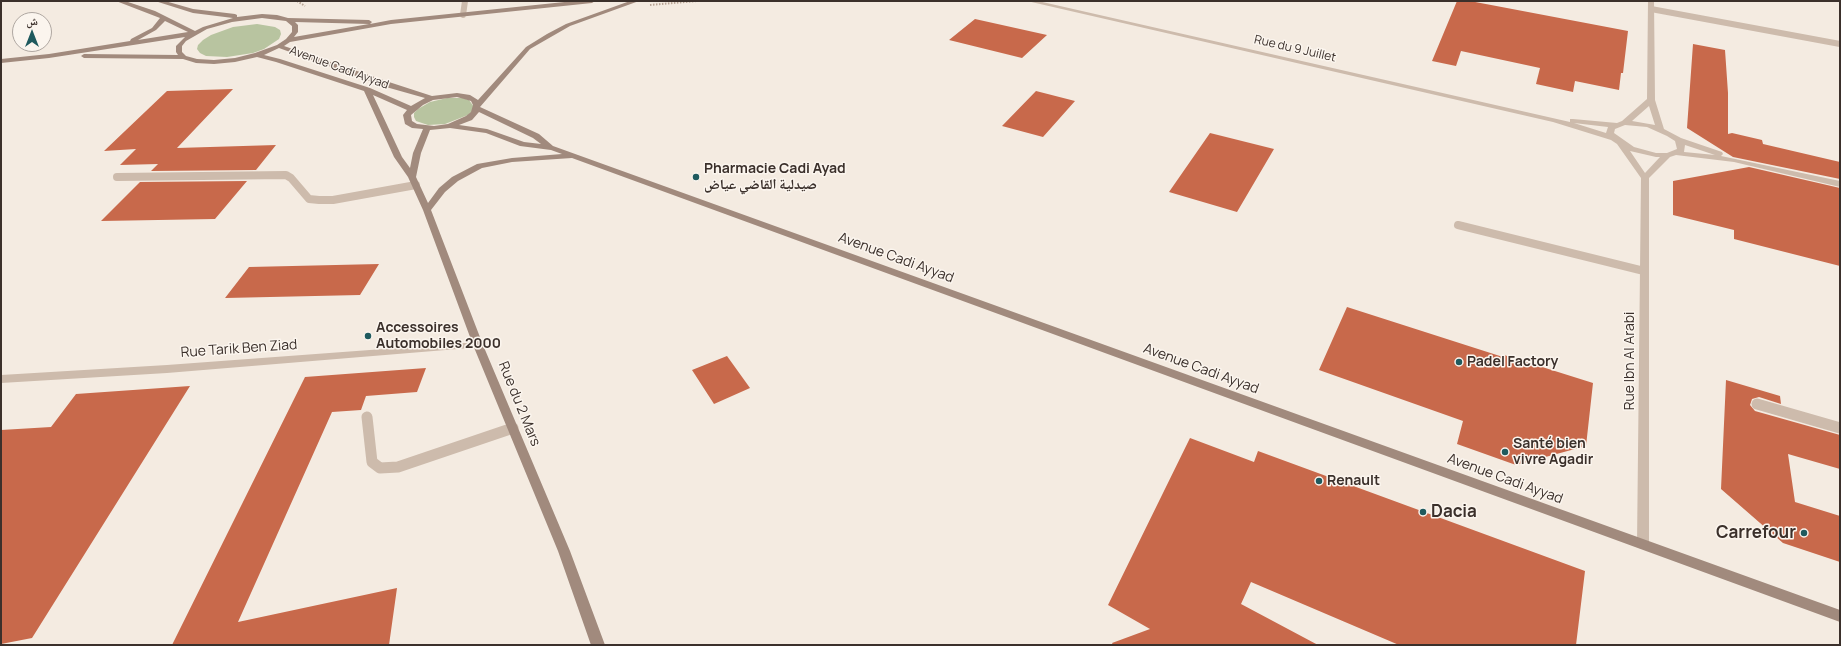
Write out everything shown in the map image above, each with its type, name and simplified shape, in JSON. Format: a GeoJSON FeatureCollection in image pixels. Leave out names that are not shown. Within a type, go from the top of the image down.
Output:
{"type":"FeatureCollection","features":[{"type":"Feature","properties":{"kind":"main road"},"geometry":{"type":"LineString","coordinates":[[119,1],[165,17],[193,33]]}},
{"type":"Feature","properties":{"kind":"main road"},"geometry":{"type":"LineString","coordinates":[[158,1],[193,11],[245,17],[277,17],[288,20],[391,22]]}},
{"type":"Feature","properties":{"kind":"main road"},"geometry":{"type":"LineString","coordinates":[[288,40],[391,22],[592,1]]}},
{"type":"Feature","properties":{"kind":"main road"},"geometry":{"type":"LineString","coordinates":[[432,98],[420,103],[412,109],[407,115],[408,122],[415,126],[427,128],[450,126],[469,118],[475,113],[477,106],[528,48],[549,34],[568,25],[636,1]]}},
{"type":"Feature","properties":{"kind":"main road"},"geometry":{"type":"LineString","coordinates":[[114,46],[150,32],[158,26],[165,17]]}},
{"type":"Feature","properties":{"kind":"main road"},"geometry":{"type":"LineString","coordinates":[[1,61],[49,56],[193,33],[217,23],[245,17]]}},
{"type":"Feature","properties":{"kind":"main road"},"geometry":{"type":"LineString","coordinates":[[49,56],[184,57],[196,61],[214,62],[236,60],[257,55],[279,46],[288,40],[295,32],[295,25],[288,20]]}},
{"type":"Feature","properties":{"kind":"main road"},"geometry":{"type":"LineString","coordinates":[[184,57],[179,52],[179,46],[193,33]]}},
{"type":"Feature","properties":{"kind":"main road","name":"Avenue Cadi Ayyad"},"geometry":{"type":"LineString","coordinates":[[279,46],[389,85],[432,98],[457,95],[467,97],[474,100],[477,106],[493,117],[536,136],[552,148]]}},
{"type":"Feature","properties":{"kind":"main road","name":"Avenue Cadi Ayyad"},"geometry":{"type":"LineString","coordinates":[[257,55],[278,60],[367,90],[412,109]]}},
{"type":"Feature","properties":{"kind":"main road","name":"Rue du 2 Mars"},"geometry":{"type":"LineString","coordinates":[[367,90],[398,157],[414,181],[427,210],[478,345],[564,551],[598,645]]}},
{"type":"Feature","properties":{"kind":"main road","name":"Avenue Cadi Ayyad"},"geometry":{"type":"LineString","coordinates":[[450,126],[487,131],[523,144],[552,148],[575,156],[1840,616]]}},
{"type":"Feature","properties":{"kind":"main road"},"geometry":{"type":"LineString","coordinates":[[414,181],[417,153],[427,128]]}},
{"type":"Feature","properties":{"kind":"main road"},"geometry":{"type":"LineString","coordinates":[[427,210],[442,190],[455,179],[480,166],[512,160],[575,156]]}},
{"type":"Feature","properties":{"kind":"street","name":"Rue du 9 Juillet"},"geometry":{"type":"LineString","coordinates":[[1030,1],[1555,120],[1614,138]]}},
{"type":"Feature","properties":{"kind":"street"},"geometry":{"type":"LineString","coordinates":[[1652,1],[1651,100],[1660,129]]}},
{"type":"Feature","properties":{"kind":"street"},"geometry":{"type":"LineString","coordinates":[[1625,123],[1651,100]]}},
{"type":"Feature","properties":{"kind":"street","name":"Rue du 9 Juillet"},"geometry":{"type":"LineString","coordinates":[[1555,120],[1616,125],[1625,123]]}},
{"type":"Feature","properties":{"kind":"street"},"geometry":{"type":"LineString","coordinates":[[1625,123],[1648,125],[1660,129],[1678,140],[1734,160]]}},
{"type":"Feature","properties":{"kind":"street"},"geometry":{"type":"LineString","coordinates":[[1616,125],[1611,128],[1610,133],[1621,144],[1645,178],[1667,155]]}},
{"type":"Feature","properties":{"kind":"street"},"geometry":{"type":"LineString","coordinates":[[1676,154],[1681,150],[1681,145],[1678,140]]}},
{"type":"Feature","properties":{"kind":"street"},"geometry":{"type":"LineString","coordinates":[[1621,144],[1643,153],[1667,155],[1676,154],[1734,160],[1840,184]]}},
{"type":"Feature","properties":{"kind":"street","name":"Rue Ibn Al Arabi"},"geometry":{"type":"LineString","coordinates":[[1643,544],[1645,178]]}},
{"type":"Feature","properties":{"kind":"street","name":"Rue Tarik Ben Ziad"},"geometry":{"type":"LineString","coordinates":[[1,379],[478,345]]}},
{"type":"Feature","properties":{"kind":"lane"},"geometry":{"type":"LineString","coordinates":[[463,15],[465,1]]}},
{"type":"Feature","properties":{"kind":"lane"},"geometry":{"type":"LineString","coordinates":[[1651,9],[1840,44]]}},
{"type":"Feature","properties":{"kind":"lane"},"geometry":{"type":"LineString","coordinates":[[117,177],[286,175],[291,178],[309,199],[319,200],[332,200],[414,181]]}},
{"type":"Feature","properties":{"kind":"lane"},"geometry":{"type":"LineString","coordinates":[[1458,225],[1644,271]]}},
{"type":"Feature","properties":{"kind":"lane"},"geometry":{"type":"LineString","coordinates":[[1757,404],[1840,428]]}},
{"type":"Feature","properties":{"kind":"lane"},"geometry":{"type":"LineString","coordinates":[[367,417],[372,462],[380,468],[398,467],[512,428]]}},
{"type":"Feature","properties":{"kind":"green space"},"geometry":{"type":"Polygon","coordinates":[[[257,24],[275,27],[280,30],[281,34],[279,39],[264,49],[253,53],[227,57],[206,56],[200,53],[197,49],[198,45],[203,40],[211,35],[233,27],[257,24]]]}},
{"type":"Feature","properties":{"kind":"green space"},"geometry":{"type":"Polygon","coordinates":[[[447,98],[463,98],[469,100],[474,107],[473,111],[468,115],[445,124],[428,125],[416,121],[414,113],[418,109],[430,102],[447,98]]]}},
{"type":"Feature","properties":{"kind":"building"},"geometry":{"type":"Polygon","coordinates":[[[1457,1],[1470,1],[1628,31],[1623,73],[1621,73],[1619,90],[1575,81],[1573,92],[1536,84],[1540,68],[1461,51],[1456,66],[1432,61],[1457,1]]]}},
{"type":"Feature","properties":{"kind":"building"},"geometry":{"type":"Polygon","coordinates":[[[975,19],[1047,35],[1022,58],[949,40],[975,19]]]}},
{"type":"Feature","properties":{"kind":"building"},"geometry":{"type":"Polygon","coordinates":[[[1693,44],[1725,50],[1728,93],[1728,134],[1732,133],[1762,140],[1763,144],[1840,162],[1840,179],[1733,157],[1687,128],[1693,44]]]}},
{"type":"Feature","properties":{"kind":"building"},"geometry":{"type":"Polygon","coordinates":[[[233,89],[177,148],[276,145],[256,170],[151,171],[158,164],[120,165],[136,149],[104,151],[167,91],[233,89]]]}},
{"type":"Feature","properties":{"kind":"building"},"geometry":{"type":"Polygon","coordinates":[[[1036,91],[1075,101],[1043,137],[1002,126],[1036,91]]]}},
{"type":"Feature","properties":{"kind":"building"},"geometry":{"type":"Polygon","coordinates":[[[1210,133],[1274,149],[1237,212],[1169,192],[1210,133]]]}},
{"type":"Feature","properties":{"kind":"building"},"geometry":{"type":"Polygon","coordinates":[[[1749,167],[1840,188],[1840,266],[1734,239],[1734,230],[1673,215],[1673,181],[1749,167]]]}},
{"type":"Feature","properties":{"kind":"building"},"geometry":{"type":"Polygon","coordinates":[[[247,181],[215,219],[101,221],[140,182],[247,181]]]}},
{"type":"Feature","properties":{"kind":"building"},"geometry":{"type":"Polygon","coordinates":[[[379,264],[360,295],[225,298],[249,267],[379,264]]]}},
{"type":"Feature","properties":{"kind":"building"},"geometry":{"type":"Polygon","coordinates":[[[1347,307],[1503,357],[1504,355],[1593,383],[1586,446],[1516,465],[1457,444],[1463,421],[1319,370],[1347,307]]]}},
{"type":"Feature","properties":{"kind":"building"},"geometry":{"type":"Polygon","coordinates":[[[727,356],[750,388],[714,404],[692,370],[727,356]]]}},
{"type":"Feature","properties":{"kind":"building"},"geometry":{"type":"Polygon","coordinates":[[[426,368],[417,392],[366,396],[361,410],[332,412],[238,622],[397,588],[389,645],[172,645],[305,377],[426,368]]]}},
{"type":"Feature","properties":{"kind":"building"},"geometry":{"type":"Polygon","coordinates":[[[1726,380],[1780,396],[1781,404],[1759,397],[1752,399],[1750,405],[1755,411],[1840,435],[1840,469],[1788,454],[1795,502],[1840,516],[1840,562],[1783,543],[1721,489],[1726,380]]]}},
{"type":"Feature","properties":{"kind":"building"},"geometry":{"type":"Polygon","coordinates":[[[190,386],[32,638],[1,644],[1,430],[51,427],[76,394],[190,386]]]}},
{"type":"Feature","properties":{"kind":"building"},"geometry":{"type":"Polygon","coordinates":[[[1190,438],[1254,462],[1258,451],[1585,571],[1576,645],[1399,645],[1251,582],[1241,604],[1318,645],[1113,645],[1112,643],[1150,629],[1108,605],[1190,438]]]}},
{"type":"Feature","properties":{"kind":"place","name":"Pharmacie Cadi Ayad صيدلية القاضي عياض"},"geometry":{"type":"Point","coordinates":[696,177]}},
{"type":"Feature","properties":{"kind":"place","name":"Accessoires Automobiles 2000"},"geometry":{"type":"Point","coordinates":[368,336]}},
{"type":"Feature","properties":{"kind":"place","name":"Padel Factory"},"geometry":{"type":"Point","coordinates":[1459,362]}},
{"type":"Feature","properties":{"kind":"place","name":"Santé bien vivre Agadir"},"geometry":{"type":"Point","coordinates":[1505,452]}},
{"type":"Feature","properties":{"kind":"place","name":"Renault"},"geometry":{"type":"Point","coordinates":[1319,481]}},
{"type":"Feature","properties":{"kind":"place","name":"Dacia"},"geometry":{"type":"Point","coordinates":[1423,512]}},
{"type":"Feature","properties":{"kind":"place","name":"Carrefour"},"geometry":{"type":"Point","coordinates":[1804,533]}}]}
